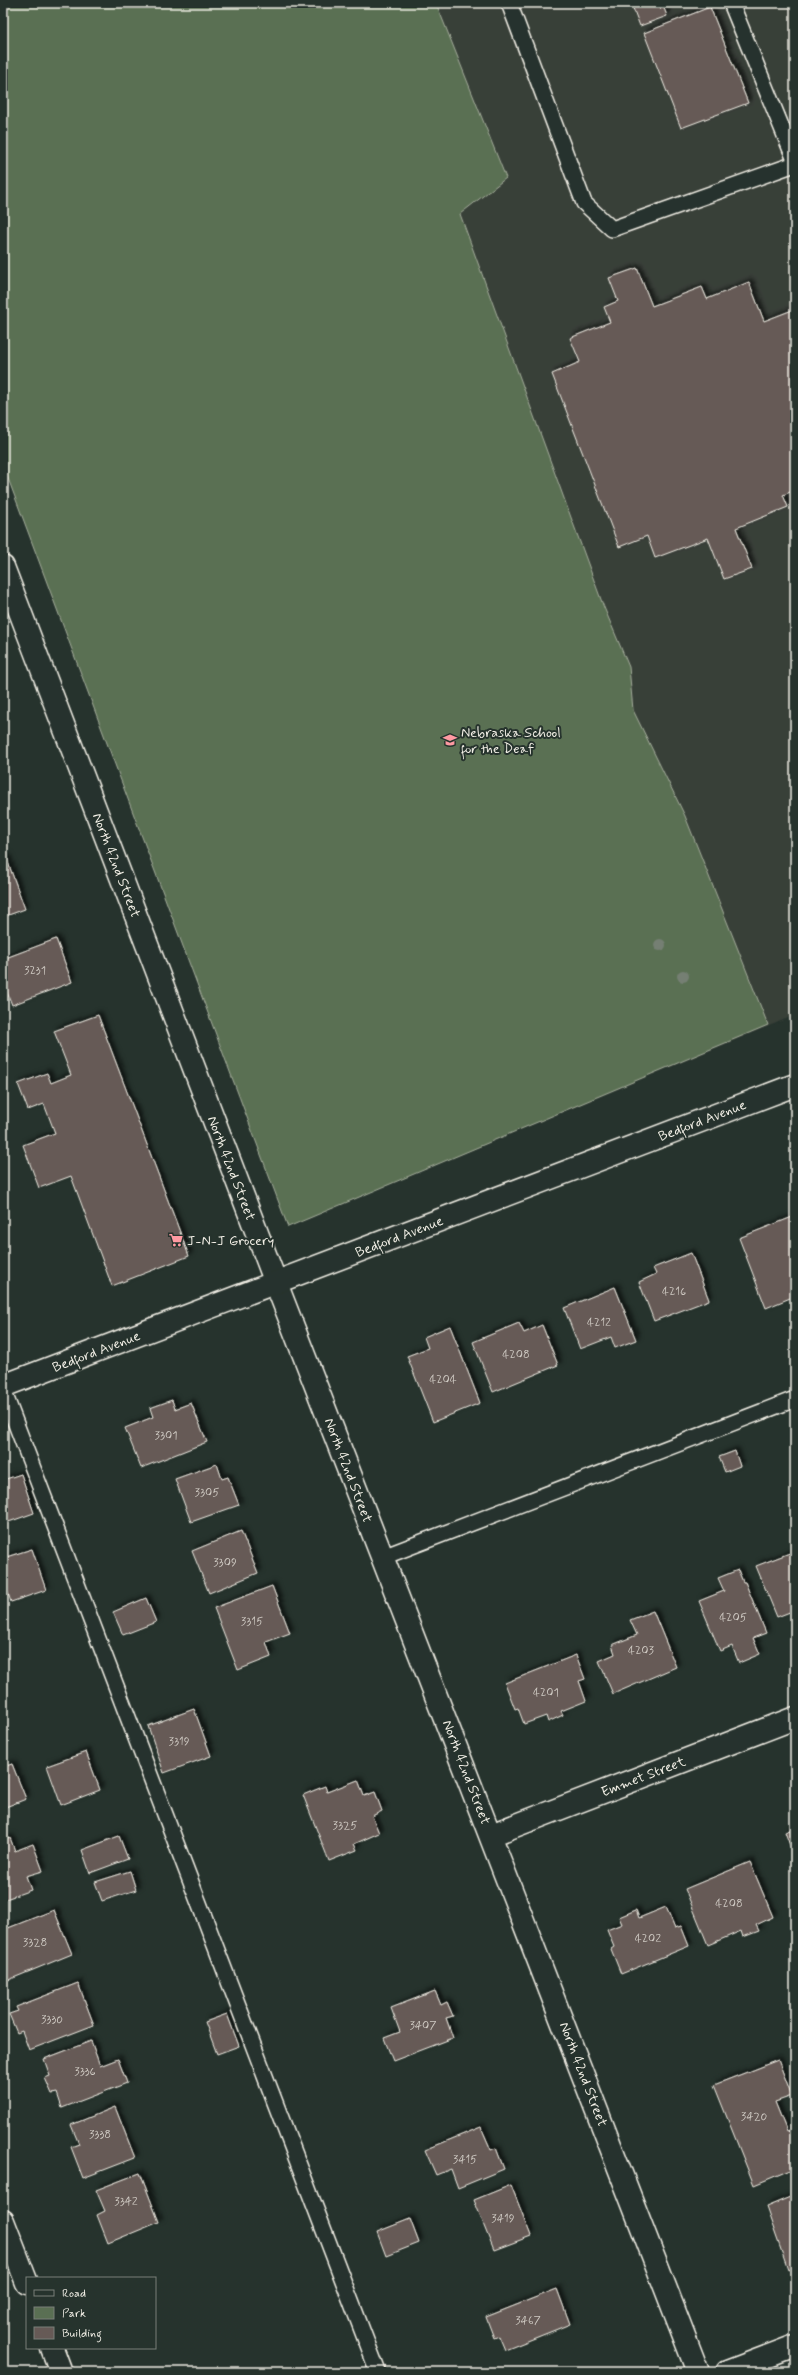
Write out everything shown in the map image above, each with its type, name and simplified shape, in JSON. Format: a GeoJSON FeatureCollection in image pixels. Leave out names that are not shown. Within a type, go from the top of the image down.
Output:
{"type":"FeatureCollection","features":[{"type":"Feature","properties":{"kind":"street","name":"North 42nd Street"},"geometry":{"type":"LineString","coordinates":[[3,567],[276,1283],[492,1835],[698,2372]]}},
{"type":"Feature","properties":{"kind":"street","name":"Bedford Avenue"},"geometry":{"type":"LineString","coordinates":[[3,1386],[795,1085]]}},
{"type":"Feature","properties":{"kind":"street","name":"Emmet Street"},"geometry":{"type":"LineString","coordinates":[[492,1835],[795,1718]]}},
{"type":"Feature","properties":{"kind":"street"},"geometry":{"type":"LineString","coordinates":[[3,2221],[26,2280]]}},
{"type":"Feature","properties":{"kind":"street"},"geometry":{"type":"LineString","coordinates":[[728,2372],[795,2346]]}},
{"type":"Feature","properties":{"kind":"street"},"geometry":{"type":"LineString","coordinates":[[52,2349],[62,2372]]}},
{"type":"Feature","properties":{"kind":"lane"},"geometry":{"type":"LineString","coordinates":[[509,3],[584,202],[612,229],[795,164]]}},
{"type":"Feature","properties":{"kind":"lane"},"geometry":{"type":"LineString","coordinates":[[731,3],[795,160]]}},
{"type":"Feature","properties":{"kind":"lane"},"geometry":{"type":"LineString","coordinates":[[3,1390],[378,2372]]}},
{"type":"Feature","properties":{"kind":"lane"},"geometry":{"type":"LineString","coordinates":[[383,1557],[795,1399]]}},
{"type":"Feature","properties":{"kind":"shaded area","name":"Nebraska School for the Deaf"},"geometry":{"type":"Polygon","coordinates":[[[3,3],[795,3],[795,1015],[288,1227],[3,465],[3,3]]]}},
{"type":"Feature","properties":{"kind":"green space","name":"Nebraska School for the Deaf"},"geometry":{"type":"Polygon","coordinates":[[[3,3],[436,3],[506,178],[460,214],[603,605],[629,667],[633,710],[685,816],[768,1025],[288,1227],[3,465],[3,3]]]}},
{"type":"Feature","properties":{"kind":"building"},"geometry":{"type":"Polygon","coordinates":[[[631,3],[662,3],[667,16],[640,26],[631,3]]]}},
{"type":"Feature","properties":{"kind":"building"},"geometry":{"type":"Polygon","coordinates":[[[710,7],[748,103],[681,128],[644,33],[710,7]]]}},
{"type":"Feature","properties":{"kind":"building"},"geometry":{"type":"Polygon","coordinates":[[[637,268],[652,306],[702,287],[707,299],[749,282],[764,321],[795,309],[795,490],[783,495],[788,507],[736,528],[752,569],[724,579],[708,538],[655,558],[647,536],[619,547],[552,374],[580,362],[570,338],[610,322],[604,307],[618,301],[609,278],[637,268]]]}},
{"type":"Feature","properties":{"kind":"building"},"geometry":{"type":"Polygon","coordinates":[[[6,857],[25,909],[3,917],[3,858],[6,857]]]}},
{"type":"Feature","properties":{"kind":"building"},"geometry":{"type":"Polygon","coordinates":[[[56,939],[72,982],[12,1005],[3,982],[3,959],[56,939]]]}},
{"type":"Feature","properties":{"kind":"building"},"geometry":{"type":"Polygon","coordinates":[[[98,1015],[189,1256],[112,1286],[71,1176],[39,1188],[23,1145],[55,1133],[44,1104],[28,1110],[18,1084],[47,1073],[51,1083],[71,1075],[54,1031],[98,1015]]]}},
{"type":"Feature","properties":{"kind":"building"},"geometry":{"type":"Polygon","coordinates":[[[795,1216],[795,1296],[766,1308],[739,1238],[795,1216]]]}},
{"type":"Feature","properties":{"kind":"building"},"geometry":{"type":"Polygon","coordinates":[[[691,1253],[709,1300],[654,1321],[639,1282],[656,1274],[653,1268],[691,1253]]]}},
{"type":"Feature","properties":{"kind":"building"},"geometry":{"type":"Polygon","coordinates":[[[615,1287],[636,1340],[615,1348],[611,1337],[580,1349],[564,1308],[615,1287]]]}},
{"type":"Feature","properties":{"kind":"building"},"geometry":{"type":"Polygon","coordinates":[[[519,1323],[524,1333],[542,1325],[558,1365],[493,1392],[473,1342],[519,1323]]]}},
{"type":"Feature","properties":{"kind":"building"},"geometry":{"type":"Polygon","coordinates":[[[450,1326],[480,1403],[433,1422],[407,1356],[428,1348],[424,1337],[450,1326]]]}},
{"type":"Feature","properties":{"kind":"building"},"geometry":{"type":"Polygon","coordinates":[[[172,1400],[175,1409],[191,1403],[207,1442],[141,1468],[125,1428],[153,1417],[150,1408],[172,1400]]]}},
{"type":"Feature","properties":{"kind":"building"},"geometry":{"type":"Polygon","coordinates":[[[735,1451],[740,1466],[725,1472],[719,1457],[735,1451]]]}},
{"type":"Feature","properties":{"kind":"building"},"geometry":{"type":"Polygon","coordinates":[[[217,1464],[222,1479],[228,1477],[239,1505],[191,1522],[175,1479],[217,1464]]]}},
{"type":"Feature","properties":{"kind":"building"},"geometry":{"type":"Polygon","coordinates":[[[21,1474],[34,1513],[3,1524],[3,1480],[21,1474]]]}},
{"type":"Feature","properties":{"kind":"building"},"geometry":{"type":"Polygon","coordinates":[[[241,1531],[258,1573],[209,1593],[192,1551],[241,1531]]]}},
{"type":"Feature","properties":{"kind":"building"},"geometry":{"type":"Polygon","coordinates":[[[32,1549],[46,1590],[11,1602],[3,1579],[3,1558],[32,1549]]]}},
{"type":"Feature","properties":{"kind":"building"},"geometry":{"type":"Polygon","coordinates":[[[795,1551],[795,1610],[777,1617],[756,1566],[795,1551]]]}},
{"type":"Feature","properties":{"kind":"building"},"geometry":{"type":"Polygon","coordinates":[[[738,1570],[743,1582],[745,1582],[766,1633],[753,1638],[760,1654],[739,1663],[732,1646],[720,1651],[699,1601],[724,1591],[718,1578],[738,1570]]]}},
{"type":"Feature","properties":{"kind":"building"},"geometry":{"type":"Polygon","coordinates":[[[272,1586],[290,1633],[266,1642],[271,1657],[238,1670],[214,1608],[272,1586]]]}},
{"type":"Feature","properties":{"kind":"building"},"geometry":{"type":"Polygon","coordinates":[[[146,1598],[156,1622],[123,1635],[113,1612],[146,1598]]]}},
{"type":"Feature","properties":{"kind":"building"},"geometry":{"type":"Polygon","coordinates":[[[653,1611],[676,1667],[613,1694],[599,1661],[615,1654],[612,1645],[637,1635],[630,1620],[653,1611]]]}},
{"type":"Feature","properties":{"kind":"building"},"geometry":{"type":"Polygon","coordinates":[[[576,1655],[585,1679],[579,1681],[586,1701],[561,1711],[563,1715],[548,1722],[546,1716],[524,1724],[518,1708],[515,1709],[505,1683],[576,1655]]]}},
{"type":"Feature","properties":{"kind":"building"},"geometry":{"type":"Polygon","coordinates":[[[194,1709],[211,1756],[164,1773],[148,1726],[194,1709]]]}},
{"type":"Feature","properties":{"kind":"building"},"geometry":{"type":"Polygon","coordinates":[[[86,1752],[100,1790],[61,1805],[47,1766],[86,1752]]]}},
{"type":"Feature","properties":{"kind":"building"},"geometry":{"type":"Polygon","coordinates":[[[12,1764],[26,1799],[3,1808],[3,1767],[12,1764]]]}},
{"type":"Feature","properties":{"kind":"building"},"geometry":{"type":"Polygon","coordinates":[[[358,1780],[364,1796],[375,1792],[382,1811],[372,1816],[379,1833],[354,1844],[357,1850],[329,1861],[303,1795],[325,1786],[327,1792],[358,1780]]]}},
{"type":"Feature","properties":{"kind":"building"},"geometry":{"type":"Polygon","coordinates":[[[795,1828],[795,1859],[785,1832],[795,1828]]]}},
{"type":"Feature","properties":{"kind":"building"},"geometry":{"type":"Polygon","coordinates":[[[119,1836],[128,1859],[90,1873],[82,1850],[119,1836]]]}},
{"type":"Feature","properties":{"kind":"building"},"geometry":{"type":"Polygon","coordinates":[[[10,1838],[15,1851],[33,1844],[43,1871],[26,1876],[31,1890],[3,1900],[3,1841],[10,1838]]]}},
{"type":"Feature","properties":{"kind":"building"},"geometry":{"type":"Polygon","coordinates":[[[750,1862],[773,1917],[756,1925],[759,1931],[743,1937],[741,1931],[708,1945],[685,1889],[750,1862]]]}},
{"type":"Feature","properties":{"kind":"building"},"geometry":{"type":"Polygon","coordinates":[[[130,1871],[136,1890],[102,1901],[95,1882],[130,1871]]]}},
{"type":"Feature","properties":{"kind":"building"},"geometry":{"type":"Polygon","coordinates":[[[666,1907],[675,1928],[681,1926],[689,1946],[621,1974],[611,1949],[614,1947],[607,1930],[622,1924],[619,1917],[636,1910],[639,1918],[666,1907]]]}},
{"type":"Feature","properties":{"kind":"building"},"geometry":{"type":"Polygon","coordinates":[[[54,1910],[72,1954],[6,1981],[3,1974],[3,1930],[54,1910]]]}},
{"type":"Feature","properties":{"kind":"building"},"geometry":{"type":"Polygon","coordinates":[[[78,1983],[94,2025],[29,2050],[22,2031],[17,2033],[9,2014],[18,2011],[16,2007],[78,1983]]]}},
{"type":"Feature","properties":{"kind":"building"},"geometry":{"type":"Polygon","coordinates":[[[435,1991],[441,2005],[447,2002],[453,2016],[446,2018],[453,2038],[393,2061],[384,2038],[400,2032],[391,2008],[435,1991]]]}},
{"type":"Feature","properties":{"kind":"building"},"geometry":{"type":"Polygon","coordinates":[[[227,2014],[239,2046],[217,2054],[205,2022],[227,2014]]]}},
{"type":"Feature","properties":{"kind":"building"},"geometry":{"type":"Polygon","coordinates":[[[91,2041],[100,2066],[118,2059],[127,2083],[62,2108],[57,2093],[52,2094],[45,2078],[50,2076],[44,2059],[91,2041]]]}},
{"type":"Feature","properties":{"kind":"building"},"geometry":{"type":"Polygon","coordinates":[[[778,2060],[792,2096],[775,2102],[787,2132],[792,2130],[795,2136],[795,2168],[754,2185],[714,2085],[778,2060]]]}},
{"type":"Feature","properties":{"kind":"building"},"geometry":{"type":"Polygon","coordinates":[[[115,2107],[135,2158],[83,2178],[71,2147],[79,2144],[71,2125],[115,2107]]]}},
{"type":"Feature","properties":{"kind":"building"},"geometry":{"type":"Polygon","coordinates":[[[481,2127],[491,2150],[496,2148],[504,2169],[458,2188],[451,2169],[436,2175],[425,2150],[481,2127]]]}},
{"type":"Feature","properties":{"kind":"building"},"geometry":{"type":"Polygon","coordinates":[[[140,2173],[159,2222],[108,2243],[97,2215],[105,2211],[96,2190],[140,2173]]]}},
{"type":"Feature","properties":{"kind":"building"},"geometry":{"type":"Polygon","coordinates":[[[511,2185],[531,2236],[494,2250],[474,2200],[511,2185]]]}},
{"type":"Feature","properties":{"kind":"building"},"geometry":{"type":"Polygon","coordinates":[[[795,2195],[795,2267],[788,2270],[766,2207],[795,2195]]]}},
{"type":"Feature","properties":{"kind":"building"},"geometry":{"type":"Polygon","coordinates":[[[410,2219],[419,2243],[386,2256],[377,2232],[410,2219]]]}},
{"type":"Feature","properties":{"kind":"building"},"geometry":{"type":"Polygon","coordinates":[[[557,2289],[570,2324],[505,2350],[499,2336],[494,2338],[486,2317],[557,2289]]]}},
{"type":"Feature","properties":{"kind":"place","name":"Nebraska School for the Deaf"},"geometry":{"type":"Point","coordinates":[450,740]}},
{"type":"Feature","properties":{"kind":"place","name":"J-N-J Grocery"},"geometry":{"type":"Point","coordinates":[176,1240]}}]}
